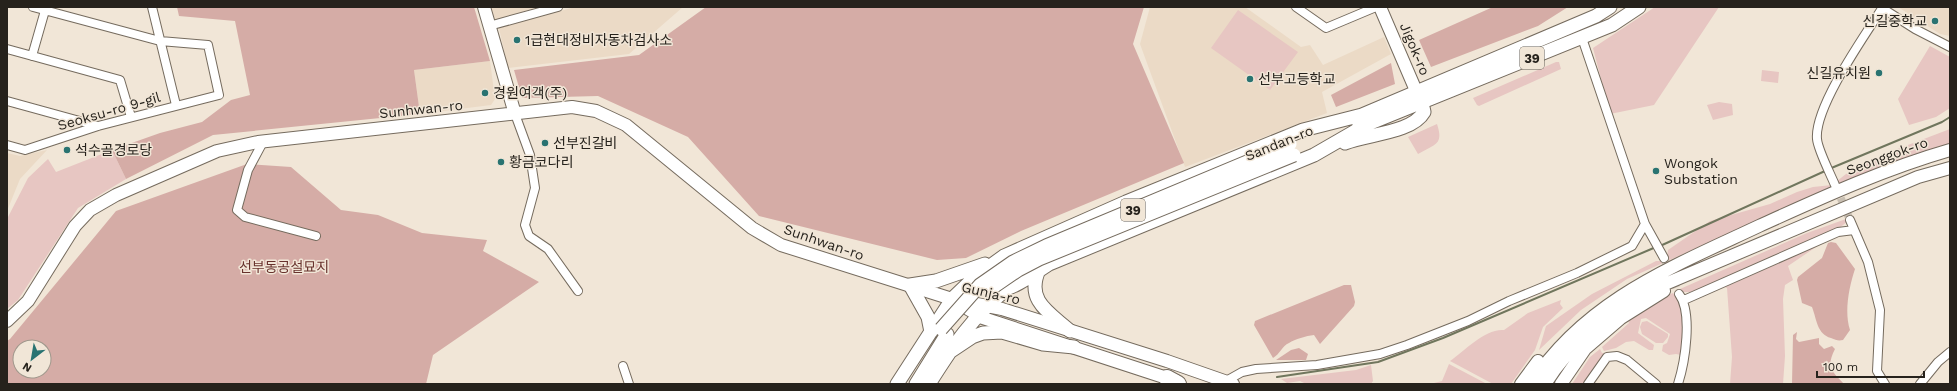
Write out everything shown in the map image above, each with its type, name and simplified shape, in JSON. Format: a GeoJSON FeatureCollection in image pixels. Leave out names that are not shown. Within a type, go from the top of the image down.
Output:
{"type":"FeatureCollection","features":[{"type":"Feature","properties":{"kind":"main road"},"geometry":{"type":"LineString","coordinates":[[484,7],[515,114]]}},
{"type":"Feature","properties":{"kind":"main road","name":"Jigok-ro"},"geometry":{"type":"LineString","coordinates":[[1380,7],[1422,103]]}},
{"type":"Feature","properties":{"kind":"main road","name":"Sandan-ro"},"geometry":{"type":"LineString","coordinates":[[1364,120],[1416,90],[1596,16],[1610,7]]}},
{"type":"Feature","properties":{"kind":"main road","name":"Sandan-ro"},"geometry":{"type":"LineString","coordinates":[[940,332],[961,314],[983,288],[1039,259],[1364,120],[1422,103],[1582,38],[1612,25],[1639,7]]}},
{"type":"Feature","properties":{"kind":"main road"},"geometry":{"type":"LineString","coordinates":[[992,265],[985,276],[989,287],[1001,291],[1039,270],[1173,212],[1348,141],[1404,126],[1420,118],[1424,112],[1422,103]]}},
{"type":"Feature","properties":{"kind":"main road","name":"Sunhwan-ro"},"geometry":{"type":"LineString","coordinates":[[7,321],[28,301],[75,226],[90,210],[116,195],[217,151],[263,142],[572,107],[596,111],[612,117],[642,137],[752,228],[781,245],[952,299]]}},
{"type":"Feature","properties":{"kind":"main road"},"geometry":{"type":"LineString","coordinates":[[1314,155],[1364,120]]}},
{"type":"Feature","properties":{"kind":"main road"},"geometry":{"type":"LineString","coordinates":[[940,332],[928,316],[910,285],[936,281],[1006,255],[1126,202],[1303,130],[1364,120]]}},
{"type":"Feature","properties":{"kind":"main road","name":"Seonggok-ro"},"geometry":{"type":"LineString","coordinates":[[1660,272],[1835,188],[1950,150]]}},
{"type":"Feature","properties":{"kind":"main road"},"geometry":{"type":"LineString","coordinates":[[1545,384],[1565,357],[1599,323],[1626,303],[1651,290],[1918,177],[1950,168]]}},
{"type":"Feature","properties":{"kind":"main road"},"geometry":{"type":"LineString","coordinates":[[897,384],[940,332],[952,299],[975,277],[1006,255]]}},
{"type":"Feature","properties":{"kind":"main road"},"geometry":{"type":"LineString","coordinates":[[1039,270],[1034,286],[1036,297],[1047,312],[1070,331]]}},
{"type":"Feature","properties":{"kind":"main road"},"geometry":{"type":"LineString","coordinates":[[1520,384],[1556,339],[1592,306],[1633,281],[1660,272]]}},
{"type":"Feature","properties":{"kind":"main road"},"geometry":{"type":"LineString","coordinates":[[1531,384],[1543,366],[1569,336],[1619,296],[1660,272]]}},
{"type":"Feature","properties":{"kind":"main road"},"geometry":{"type":"LineString","coordinates":[[1561,384],[1585,350],[1621,318],[1683,277]]}},
{"type":"Feature","properties":{"kind":"main road"},"geometry":{"type":"LineString","coordinates":[[929,384],[952,349],[982,310],[1008,288]]}},
{"type":"Feature","properties":{"kind":"main road","name":"Gunja-ro"},"geometry":{"type":"LineString","coordinates":[[952,299],[982,310],[1009,326],[1172,381],[1185,384]]}},
{"type":"Feature","properties":{"kind":"main road","name":"Gunja-ro"},"geometry":{"type":"LineString","coordinates":[[982,310],[1014,313],[1230,383]]}},
{"type":"Feature","properties":{"kind":"main road"},"geometry":{"type":"LineString","coordinates":[[1009,326],[1005,318],[1008,314],[1014,313]]}},
{"type":"Feature","properties":{"kind":"main road"},"geometry":{"type":"LineString","coordinates":[[940,332],[935,328],[941,326],[953,333],[955,339],[952,349]]}},
{"type":"Feature","properties":{"kind":"main road","name":"39"},"geometry":{"type":"LineString","coordinates":[[905,384],[940,332]]}},
{"type":"Feature","properties":{"kind":"main road","name":"39"},"geometry":{"type":"LineString","coordinates":[[916,384],[940,332]]}},
{"type":"Feature","properties":{"kind":"main road"},"geometry":{"type":"LineString","coordinates":[[952,349],[972,337],[983,333],[1002,332],[1043,344],[1074,347]]}},
{"type":"Feature","properties":{"kind":"street"},"geometry":{"type":"LineString","coordinates":[[33,7],[160,41]]}},
{"type":"Feature","properties":{"kind":"street"},"geometry":{"type":"LineString","coordinates":[[152,7],[176,105]]}},
{"type":"Feature","properties":{"kind":"street"},"geometry":{"type":"LineString","coordinates":[[489,26],[558,7]]}},
{"type":"Feature","properties":{"kind":"street"},"geometry":{"type":"LineString","coordinates":[[1296,7],[1326,28],[1376,7]]}},
{"type":"Feature","properties":{"kind":"street"},"geometry":{"type":"LineString","coordinates":[[1835,188],[1817,138],[1822,112],[1836,83],[1882,7],[1915,29],[1950,47]]}},
{"type":"Feature","properties":{"kind":"street"},"geometry":{"type":"LineString","coordinates":[[32,56],[45,9]]}},
{"type":"Feature","properties":{"kind":"street"},"geometry":{"type":"LineString","coordinates":[[1582,38],[1645,224],[1649,234],[1663,256]]}},
{"type":"Feature","properties":{"kind":"street","name":"Seoksu-ro 9-gil"},"geometry":{"type":"LineString","coordinates":[[7,145],[25,150],[98,126],[219,95],[208,45],[160,41]]}},
{"type":"Feature","properties":{"kind":"street"},"geometry":{"type":"LineString","coordinates":[[7,49],[120,80],[132,117]]}},
{"type":"Feature","properties":{"kind":"street"},"geometry":{"type":"LineString","coordinates":[[7,100],[98,126]]}},
{"type":"Feature","properties":{"kind":"street"},"geometry":{"type":"LineString","coordinates":[[515,114],[530,155],[534,188],[524,225],[529,236],[548,249],[578,291]]}},
{"type":"Feature","properties":{"kind":"street"},"geometry":{"type":"LineString","coordinates":[[263,142],[248,170],[237,210],[245,217],[316,236]]}},
{"type":"Feature","properties":{"kind":"street"},"geometry":{"type":"LineString","coordinates":[[1850,220],[1868,262],[1880,310],[1877,371],[1885,384]]}},
{"type":"Feature","properties":{"kind":"street"},"geometry":{"type":"LineString","coordinates":[[1230,383],[1242,372],[1256,369],[1317,365],[1380,354],[1407,345],[1468,321],[1509,301],[1577,273],[1632,246],[1645,224]]}},
{"type":"Feature","properties":{"kind":"street"},"geometry":{"type":"LineString","coordinates":[[1678,384],[1686,343],[1681,297],[1838,232],[1854,230]]}},
{"type":"Feature","properties":{"kind":"street"},"geometry":{"type":"LineString","coordinates":[[1920,384],[1938,362],[1950,352]]}},
{"type":"Feature","properties":{"kind":"street"},"geometry":{"type":"LineString","coordinates":[[1588,384],[1607,357],[1617,356],[1627,360],[1654,383]]}},
{"type":"Feature","properties":{"kind":"street"},"geometry":{"type":"LineString","coordinates":[[623,366],[629,384]]}},
{"type":"Feature","properties":{"kind":"shaded area"},"geometry":{"type":"Polygon","coordinates":[[[491,7],[538,7],[494,21],[491,7]]]}},
{"type":"Feature","properties":{"kind":"shaded area"},"geometry":{"type":"Polygon","coordinates":[[[575,7],[683,7],[629,54],[508,68],[499,28],[575,7]]]}},
{"type":"Feature","properties":{"kind":"shaded area","name":"선부고등학교"},"geometry":{"type":"Polygon","coordinates":[[[1150,7],[1245,7],[1301,47],[1310,45],[1323,65],[1384,37],[1391,54],[1322,92],[1327,113],[1185,167],[1140,44],[1150,7]]]}},
{"type":"Feature","properties":{"kind":"shaded area"},"geometry":{"type":"Polygon","coordinates":[[[1655,7],[1719,7],[1654,105],[1610,114],[1593,48],[1655,7]]]}},
{"type":"Feature","properties":{"kind":"shaded area","name":"신길중학교"},"geometry":{"type":"Polygon","coordinates":[[[1898,7],[1950,7],[1950,36],[1940,34],[1898,7]]]}},
{"type":"Feature","properties":{"kind":"shaded area"},"geometry":{"type":"Polygon","coordinates":[[[1238,10],[1298,52],[1270,90],[1211,48],[1238,10]]]}},
{"type":"Feature","properties":{"kind":"shaded area"},"geometry":{"type":"Polygon","coordinates":[[[1930,46],[1950,57],[1950,108],[1936,117],[1909,125],[1898,99],[1930,46]]]}},
{"type":"Feature","properties":{"kind":"shaded area"},"geometry":{"type":"Polygon","coordinates":[[[490,61],[495,99],[491,105],[420,114],[414,70],[490,61]]]}},
{"type":"Feature","properties":{"kind":"shaded area"},"geometry":{"type":"Polygon","coordinates":[[[1559,62],[1561,69],[1479,106],[1473,98],[1559,62]]]}},
{"type":"Feature","properties":{"kind":"shaded area"},"geometry":{"type":"Polygon","coordinates":[[[1762,70],[1779,72],[1778,83],[1761,81],[1762,70]]]}},
{"type":"Feature","properties":{"kind":"shaded area"},"geometry":{"type":"Polygon","coordinates":[[[1719,102],[1732,104],[1733,115],[1713,120],[1707,105],[1719,102]]]}},
{"type":"Feature","properties":{"kind":"shaded area"},"geometry":{"type":"Polygon","coordinates":[[[1437,124],[1439,140],[1433,146],[1418,154],[1408,137],[1437,124]]]}},
{"type":"Feature","properties":{"kind":"shaded area"},"geometry":{"type":"Polygon","coordinates":[[[1950,129],[1950,145],[1769,216],[1627,279],[1581,310],[1539,350],[1546,326],[1592,294],[1656,261],[1660,261],[1667,257],[1668,250],[1710,221],[1770,204],[1797,192],[1813,187],[1832,185],[1846,174],[1887,153],[1950,129]]]}},
{"type":"Feature","properties":{"kind":"shaded area"},"geometry":{"type":"Polygon","coordinates":[[[47,150],[20,179],[7,211],[7,153],[20,156],[47,150]]]}},
{"type":"Feature","properties":{"kind":"shaded area"},"geometry":{"type":"Polygon","coordinates":[[[112,150],[126,179],[78,208],[18,300],[7,309],[7,219],[28,178],[48,159],[56,172],[112,150]]]}},
{"type":"Feature","properties":{"kind":"shaded area"},"geometry":{"type":"Polygon","coordinates":[[[1846,219],[1847,222],[1839,228],[1691,292],[1683,292],[1680,289],[1807,233],[1846,219]]]}},
{"type":"Feature","properties":{"kind":"shaded area"},"geometry":{"type":"Polygon","coordinates":[[[1819,245],[1788,266],[1793,280],[1785,285],[1783,299],[1785,356],[1783,384],[1730,384],[1732,357],[1727,288],[1725,287],[1819,245]]]}},
{"type":"Feature","properties":{"kind":"shaded area"},"geometry":{"type":"Polygon","coordinates":[[[1673,293],[1678,298],[1681,305],[1684,319],[1684,335],[1681,355],[1669,355],[1662,351],[1663,345],[1667,343],[1670,334],[1646,318],[1641,319],[1638,333],[1654,345],[1653,350],[1649,350],[1634,341],[1626,342],[1616,348],[1604,351],[1602,347],[1629,323],[1628,319],[1663,297],[1673,293]]]}},
{"type":"Feature","properties":{"kind":"shaded area"},"geometry":{"type":"Polygon","coordinates":[[[1561,300],[1560,304],[1563,308],[1543,327],[1535,350],[1511,384],[1493,384],[1450,361],[1483,336],[1497,330],[1504,330],[1528,313],[1561,300]]]}},
{"type":"Feature","properties":{"kind":"shaded area"},"geometry":{"type":"Polygon","coordinates":[[[1647,321],[1668,334],[1668,337],[1663,343],[1656,343],[1642,334],[1640,327],[1642,322],[1647,321]]]}},
{"type":"Feature","properties":{"kind":"shaded area"},"geometry":{"type":"Polygon","coordinates":[[[1600,349],[1602,353],[1606,353],[1584,384],[1572,384],[1590,357],[1600,349]]]}},
{"type":"Feature","properties":{"kind":"shaded area"},"geometry":{"type":"Polygon","coordinates":[[[1449,364],[1487,384],[1430,384],[1442,381],[1449,364]]]}},
{"type":"Feature","properties":{"kind":"shaded area"},"geometry":{"type":"Polygon","coordinates":[[[1371,365],[1373,381],[1371,384],[1306,384],[1300,381],[1287,383],[1281,379],[1356,370],[1371,365]]]}},
{"type":"Feature","properties":{"kind":"green space"},"geometry":{"type":"Polygon","coordinates":[[[177,7],[474,7],[490,61],[414,70],[420,114],[213,135],[126,179],[112,150],[160,133],[202,122],[231,100],[250,95],[235,21],[179,16],[177,7]]]}},
{"type":"Feature","properties":{"kind":"green space"},"geometry":{"type":"Polygon","coordinates":[[[706,7],[1144,7],[1133,44],[1184,163],[1021,231],[966,258],[937,260],[759,216],[688,137],[598,96],[522,98],[514,70],[639,55],[706,7]]]}},
{"type":"Feature","properties":{"kind":"green space"},"geometry":{"type":"Polygon","coordinates":[[[1493,7],[1568,7],[1538,26],[1431,67],[1419,40],[1493,7]]]}},
{"type":"Feature","properties":{"kind":"green space"},"geometry":{"type":"Polygon","coordinates":[[[1391,63],[1395,84],[1336,107],[1331,95],[1391,63]]]}},
{"type":"Feature","properties":{"kind":"green space","name":"선부동공설묘지"},"geometry":{"type":"Polygon","coordinates":[[[247,164],[291,167],[341,210],[378,215],[422,233],[487,240],[483,251],[539,282],[433,355],[426,384],[7,384],[7,341],[116,211],[247,164]]]}},
{"type":"Feature","properties":{"kind":"green space"},"geometry":{"type":"Polygon","coordinates":[[[1828,243],[1836,243],[1855,269],[1847,308],[1850,330],[1843,340],[1836,340],[1826,336],[1820,330],[1812,307],[1802,303],[1797,280],[1798,277],[1822,258],[1828,243]]]}},
{"type":"Feature","properties":{"kind":"green space"},"geometry":{"type":"Polygon","coordinates":[[[1344,285],[1351,285],[1355,302],[1354,306],[1320,344],[1314,335],[1294,340],[1287,344],[1273,358],[1254,325],[1255,321],[1344,285]]]}},
{"type":"Feature","properties":{"kind":"green space"},"geometry":{"type":"Polygon","coordinates":[[[1797,332],[1796,339],[1799,342],[1819,338],[1819,344],[1824,349],[1832,346],[1835,349],[1830,364],[1831,368],[1844,384],[1792,384],[1793,335],[1797,332]]]}},
{"type":"Feature","properties":{"kind":"green space"},"geometry":{"type":"Polygon","coordinates":[[[1299,348],[1308,354],[1306,360],[1276,360],[1291,350],[1299,348]]]}},
{"type":"Feature","properties":{"kind":"waterway"},"geometry":{"type":"LineString","coordinates":[[1829,169],[1942,122],[1950,117]]}},
{"type":"Feature","properties":{"kind":"waterway"},"geometry":{"type":"LineString","coordinates":[[1660,246],[1825,171]]}},
{"type":"Feature","properties":{"kind":"waterway"},"geometry":{"type":"LineString","coordinates":[[1277,377],[1378,362],[1443,338],[1656,247]]}},
{"type":"Feature","properties":{"kind":"tunnel"},"geometry":{"type":"LineString","coordinates":[[1836,187],[1850,220]]}},
{"type":"Feature","properties":{"kind":"tunnel"},"geometry":{"type":"LineString","coordinates":[[1664,258],[1679,294]]}},
{"type":"Feature","properties":{"kind":"place","name":"신길중학교"},"geometry":{"type":"Point","coordinates":[1935,21]}},
{"type":"Feature","properties":{"kind":"place","name":"1급현대정비자동차검사소"},"geometry":{"type":"Point","coordinates":[517,40]}},
{"type":"Feature","properties":{"kind":"place","name":"신길유치원"},"geometry":{"type":"Point","coordinates":[1879,73]}},
{"type":"Feature","properties":{"kind":"place","name":"선부고등학교"},"geometry":{"type":"Point","coordinates":[1250,79]}},
{"type":"Feature","properties":{"kind":"place","name":"경원여객(주)"},"geometry":{"type":"Point","coordinates":[485,93]}},
{"type":"Feature","properties":{"kind":"place","name":"선부진갈비"},"geometry":{"type":"Point","coordinates":[545,143]}},
{"type":"Feature","properties":{"kind":"place","name":"석수골경로당"},"geometry":{"type":"Point","coordinates":[67,150]}},
{"type":"Feature","properties":{"kind":"place","name":"황금코다리"},"geometry":{"type":"Point","coordinates":[501,162]}},
{"type":"Feature","properties":{"kind":"place","name":"Wongok Substation"},"geometry":{"type":"Point","coordinates":[1656,171]}}]}
